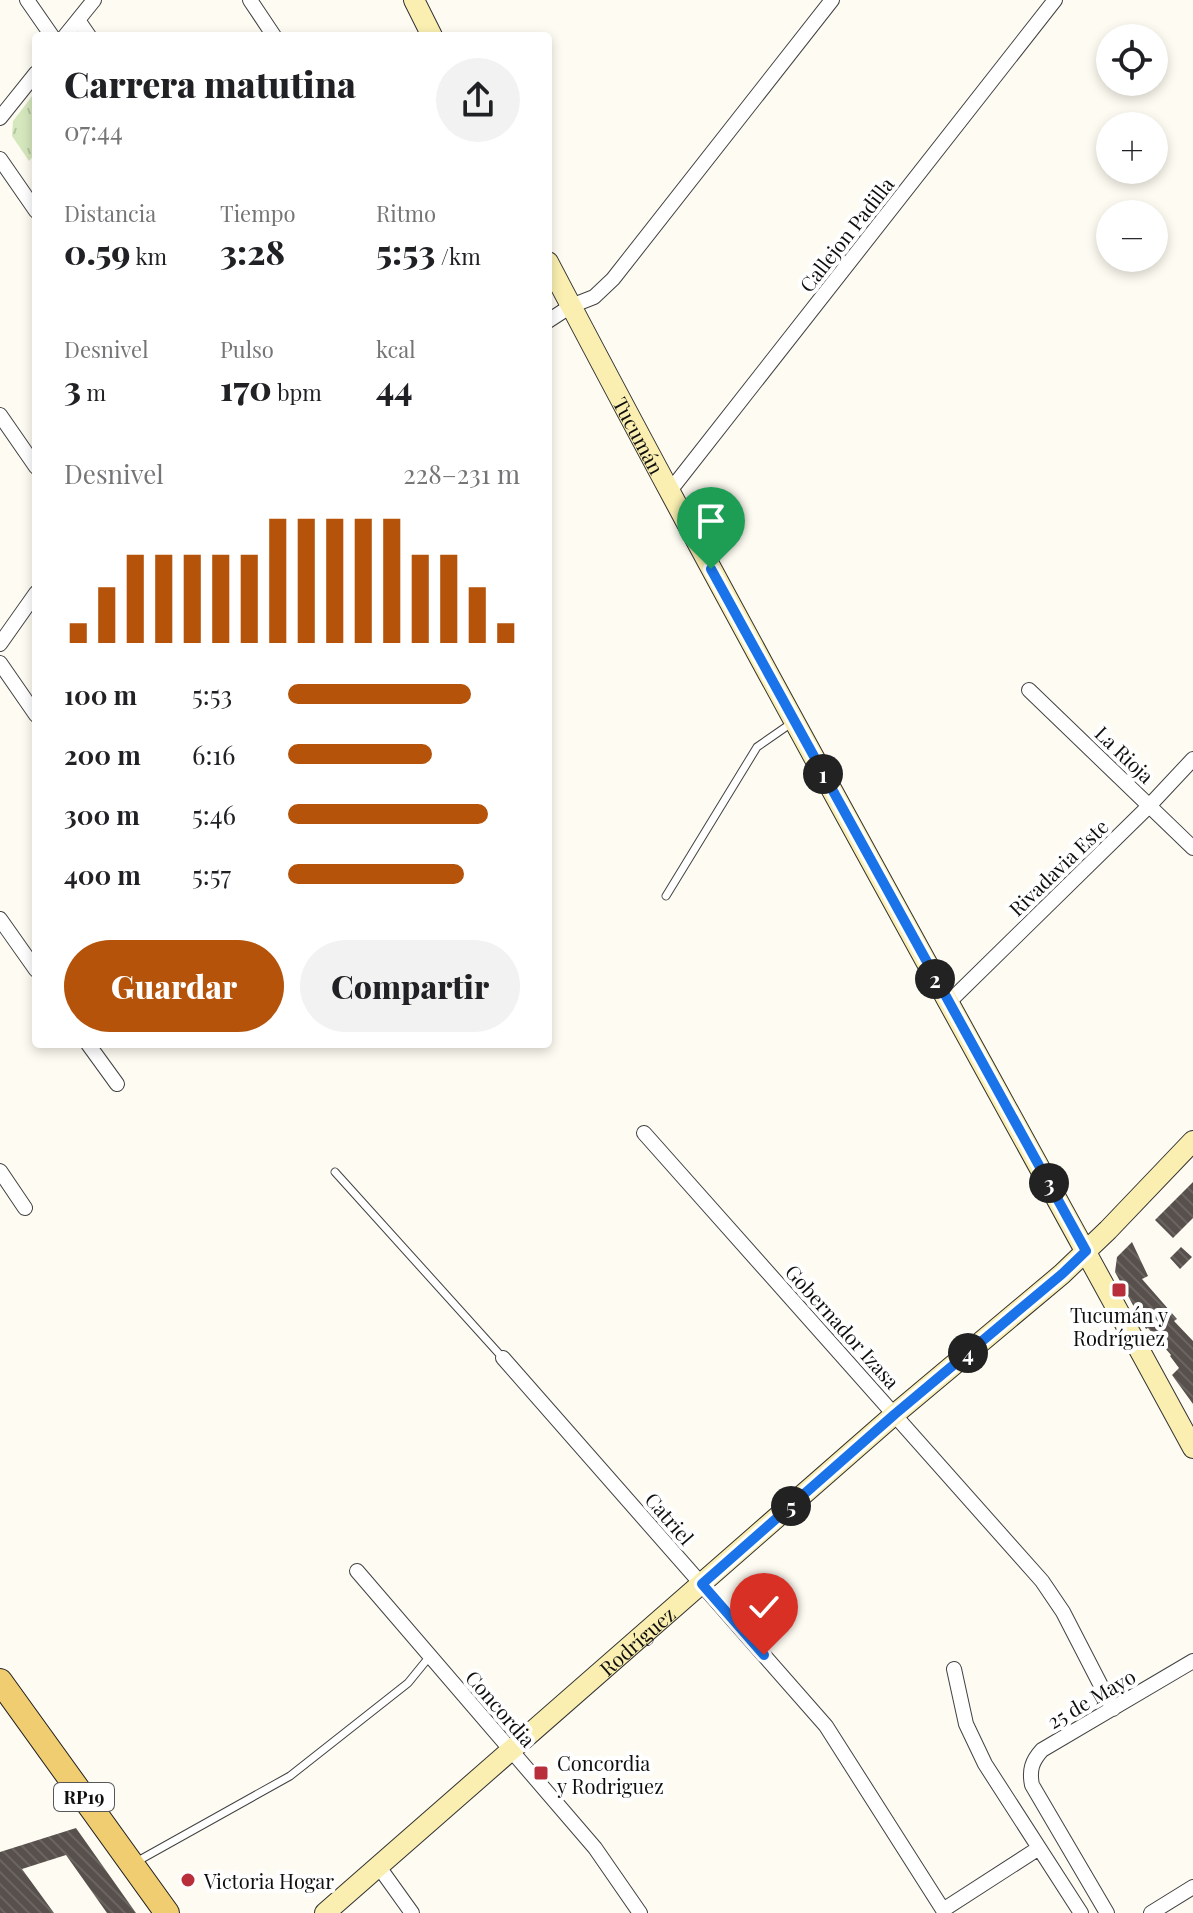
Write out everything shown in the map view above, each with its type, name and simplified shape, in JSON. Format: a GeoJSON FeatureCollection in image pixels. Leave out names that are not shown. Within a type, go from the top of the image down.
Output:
{"type":"FeatureCollection","features":[{"type":"Feature","properties":{"kind":"main road"},"geometry":{"type":"LineString","coordinates":[[414,0],[430,32]]}},
{"type":"Feature","properties":{"kind":"main road","name":"Tucumán"},"geometry":{"type":"LineString","coordinates":[[552,270],[794,722],[1193,1448]]}},
{"type":"Feature","properties":{"kind":"main road","name":"Rodríguez"},"geometry":{"type":"LineString","coordinates":[[325,1913],[895,1414],[1062,1274],[1193,1141]]}},
{"type":"Feature","properties":{"kind":"main road","name":"RP19"},"geometry":{"type":"LineString","coordinates":[[0,1681],[167,1913]]}},
{"type":"Feature","properties":{"kind":"street"},"geometry":{"type":"LineString","coordinates":[[27,0],[49,32]]}},
{"type":"Feature","properties":{"kind":"street"},"geometry":{"type":"LineString","coordinates":[[68,32],[94,0]]}},
{"type":"Feature","properties":{"kind":"street"},"geometry":{"type":"LineString","coordinates":[[250,0],[271,32]]}},
{"type":"Feature","properties":{"kind":"street"},"geometry":{"type":"LineString","coordinates":[[552,318],[571,306],[594,297],[613,279],[832,0]]}},
{"type":"Feature","properties":{"kind":"street","name":"Callejon Padilla"},"geometry":{"type":"LineString","coordinates":[[669,492],[1055,0]]}},
{"type":"Feature","properties":{"kind":"street"},"geometry":{"type":"LineString","coordinates":[[78,20],[86,32]]}},
{"type":"Feature","properties":{"kind":"street"},"geometry":{"type":"LineString","coordinates":[[0,118],[32,78]]}},
{"type":"Feature","properties":{"kind":"street"},"geometry":{"type":"LineString","coordinates":[[0,159],[32,205]]}},
{"type":"Feature","properties":{"kind":"street"},"geometry":{"type":"LineString","coordinates":[[0,415],[32,461]]}},
{"type":"Feature","properties":{"kind":"street"},"geometry":{"type":"LineString","coordinates":[[0,644],[32,599]]}},
{"type":"Feature","properties":{"kind":"street"},"geometry":{"type":"LineString","coordinates":[[0,663],[32,709]]}},
{"type":"Feature","properties":{"kind":"street","name":"La Rioja"},"geometry":{"type":"LineString","coordinates":[[1029,690],[1193,848]]}},
{"type":"Feature","properties":{"kind":"street","name":"Rivadavia Este"},"geometry":{"type":"LineString","coordinates":[[949,1002],[1193,759]]}},
{"type":"Feature","properties":{"kind":"street"},"geometry":{"type":"LineString","coordinates":[[0,919],[32,964]]}},
{"type":"Feature","properties":{"kind":"street"},"geometry":{"type":"LineString","coordinates":[[91,1048],[117,1084]]}},
{"type":"Feature","properties":{"kind":"street","name":"Gobernador Izasa"},"geometry":{"type":"LineString","coordinates":[[644,1133],[1042,1581],[1063,1612],[1113,1709]]}},
{"type":"Feature","properties":{"kind":"street"},"geometry":{"type":"LineString","coordinates":[[0,1171],[25,1208]]}},
{"type":"Feature","properties":{"kind":"street","name":"Catriel"},"geometry":{"type":"LineString","coordinates":[[503,1358],[826,1726],[944,1912]]}},
{"type":"Feature","properties":{"kind":"street","name":"Concordia"},"geometry":{"type":"LineString","coordinates":[[357,1571],[595,1848],[640,1913]]}},
{"type":"Feature","properties":{"kind":"street","name":"25 de Mayo"},"geometry":{"type":"LineString","coordinates":[[1107,1913],[1032,1785],[1030,1772],[1034,1759],[1042,1750],[1193,1661]]}},
{"type":"Feature","properties":{"kind":"street"},"geometry":{"type":"LineString","coordinates":[[954,1669],[966,1724],[985,1764],[1081,1913]]}},
{"type":"Feature","properties":{"kind":"street"},"geometry":{"type":"LineString","coordinates":[[944,1912],[1039,1848]]}},
{"type":"Feature","properties":{"kind":"street"},"geometry":{"type":"LineString","coordinates":[[379,1867],[412,1913]]}},
{"type":"Feature","properties":{"kind":"street"},"geometry":{"type":"LineString","coordinates":[[1151,1913],[1193,1887]]}},
{"type":"Feature","properties":{"kind":"lane"},"geometry":{"type":"LineString","coordinates":[[666,896],[757,747],[794,722]]}},
{"type":"Feature","properties":{"kind":"lane","name":"Catriel"},"geometry":{"type":"LineString","coordinates":[[335,1172],[503,1358]]}},
{"type":"Feature","properties":{"kind":"lane"},"geometry":{"type":"LineString","coordinates":[[132,1864],[290,1776],[408,1683],[430,1656]]}},
{"type":"Feature","properties":{"kind":"green space"},"geometry":{"type":"Polygon","coordinates":[[[32,96],[32,158],[29,161],[12,136],[13,121],[32,96]]]}},
{"type":"Feature","properties":{"kind":"building"},"geometry":{"type":"Polygon","coordinates":[[[1193,1182],[1193,1218],[1173,1238],[1155,1220],[1193,1182]]]}},
{"type":"Feature","properties":{"kind":"building"},"geometry":{"type":"Polygon","coordinates":[[[1132,1242],[1148,1276],[1142,1279],[1193,1341],[1193,1404],[1172,1375],[1179,1368],[1146,1329],[1115,1272],[1117,1257],[1132,1242]]]}},
{"type":"Feature","properties":{"kind":"building"},"geometry":{"type":"Polygon","coordinates":[[[1181,1247],[1192,1257],[1180,1269],[1170,1258],[1181,1247]]]}},
{"type":"Feature","properties":{"kind":"building"},"geometry":{"type":"Polygon","coordinates":[[[76,1828],[136,1913],[107,1913],[66,1855],[22,1869],[54,1913],[0,1913],[0,1852],[76,1828]]]}},
{"type":"Feature","properties":{"kind":"place","name":"Tucumán y Rodríguez"},"geometry":{"type":"Point","coordinates":[1119,1290]}},
{"type":"Feature","properties":{"kind":"place","name":"Concordia y Rodriguez"},"geometry":{"type":"Point","coordinates":[541,1773]}},
{"type":"Feature","properties":{"kind":"place","name":"Victoria Hogar"},"geometry":{"type":"Point","coordinates":[188,1880]}},
{"type":"Feature","properties":{"kind":"route"},"geometry":{"type":"LineString","coordinates":[[711,569],[1086,1251],[702,1584],[764,1655]]}}]}
